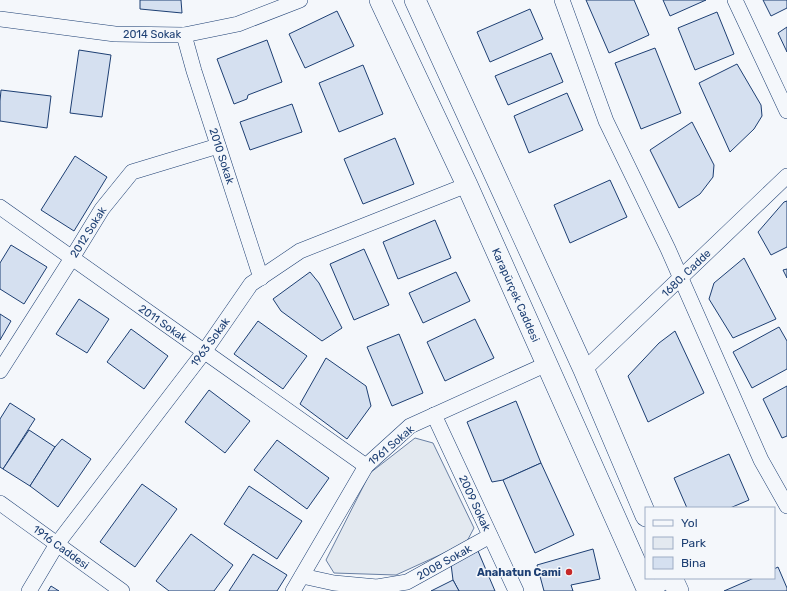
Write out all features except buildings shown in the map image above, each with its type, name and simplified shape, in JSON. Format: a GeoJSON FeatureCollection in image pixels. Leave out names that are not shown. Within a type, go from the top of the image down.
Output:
{"type":"FeatureCollection","features":[{"type":"Feature","properties":{"kind":"main road","name":"Karapürçek Caddesi"},"geometry":{"type":"LineString","coordinates":[[380,0],[467,185],[648,591]]}},
{"type":"Feature","properties":{"kind":"main road"},"geometry":{"type":"LineString","coordinates":[[415,0],[584,370],[645,514]]}},
{"type":"Feature","properties":{"kind":"main road"},"geometry":{"type":"LineString","coordinates":[[672,579],[678,591]]}},
{"type":"Feature","properties":{"kind":"street","name":"2014 Sokak"},"geometry":{"type":"LineString","coordinates":[[0,19],[114,34],[184,35],[238,24],[300,0]]}},
{"type":"Feature","properties":{"kind":"street"},"geometry":{"type":"LineString","coordinates":[[562,0],[606,121],[668,249],[761,460],[787,506]]}},
{"type":"Feature","properties":{"kind":"street"},"geometry":{"type":"LineString","coordinates":[[735,0],[787,111]]}},
{"type":"Feature","properties":{"kind":"street","name":"2010 Sokak"},"geometry":{"type":"LineString","coordinates":[[184,35],[194,71],[261,278]]}},
{"type":"Feature","properties":{"kind":"street","name":"2012 Sokak"},"geometry":{"type":"LineString","coordinates":[[0,371],[102,208],[132,172],[218,146]]}},
{"type":"Feature","properties":{"kind":"street","name":"1680. Cadde"},"geometry":{"type":"LineString","coordinates":[[584,370],[787,176]]}},
{"type":"Feature","properties":{"kind":"street","name":"1963 Sokak"},"geometry":{"type":"LineString","coordinates":[[29,591],[57,544],[204,352],[251,284],[300,251],[467,185]]}},
{"type":"Feature","properties":{"kind":"street","name":"2011 Sokak"},"geometry":{"type":"LineString","coordinates":[[0,207],[366,466]]}},
{"type":"Feature","properties":{"kind":"street","name":"1961 Sokak"},"geometry":{"type":"LineString","coordinates":[[293,591],[366,466],[410,426],[547,364]]}},
{"type":"Feature","properties":{"kind":"street","name":"2009 Sokak"},"geometry":{"type":"LineString","coordinates":[[434,415],[516,591]]}},
{"type":"Feature","properties":{"kind":"street","name":"1916 Caddesi"},"geometry":{"type":"LineString","coordinates":[[0,503],[122,591]]}},
{"type":"Feature","properties":{"kind":"street","name":"2008 Sokak"},"geometry":{"type":"LineString","coordinates":[[302,576],[334,583],[377,587],[407,582],[490,536]]}},
{"type":"Feature","properties":{"kind":"street"},"geometry":{"type":"LineString","coordinates":[[648,591],[669,579]]}},
{"type":"Feature","properties":{"kind":"green space"},"geometry":{"type":"Polygon","coordinates":[[[415,438],[433,443],[474,528],[466,543],[396,575],[334,573],[326,560],[370,473],[415,438]]]}},
{"type":"Feature","properties":{"kind":"place","name":"Anahatun Cami"},"geometry":{"type":"Point","coordinates":[569,572]}}]}
